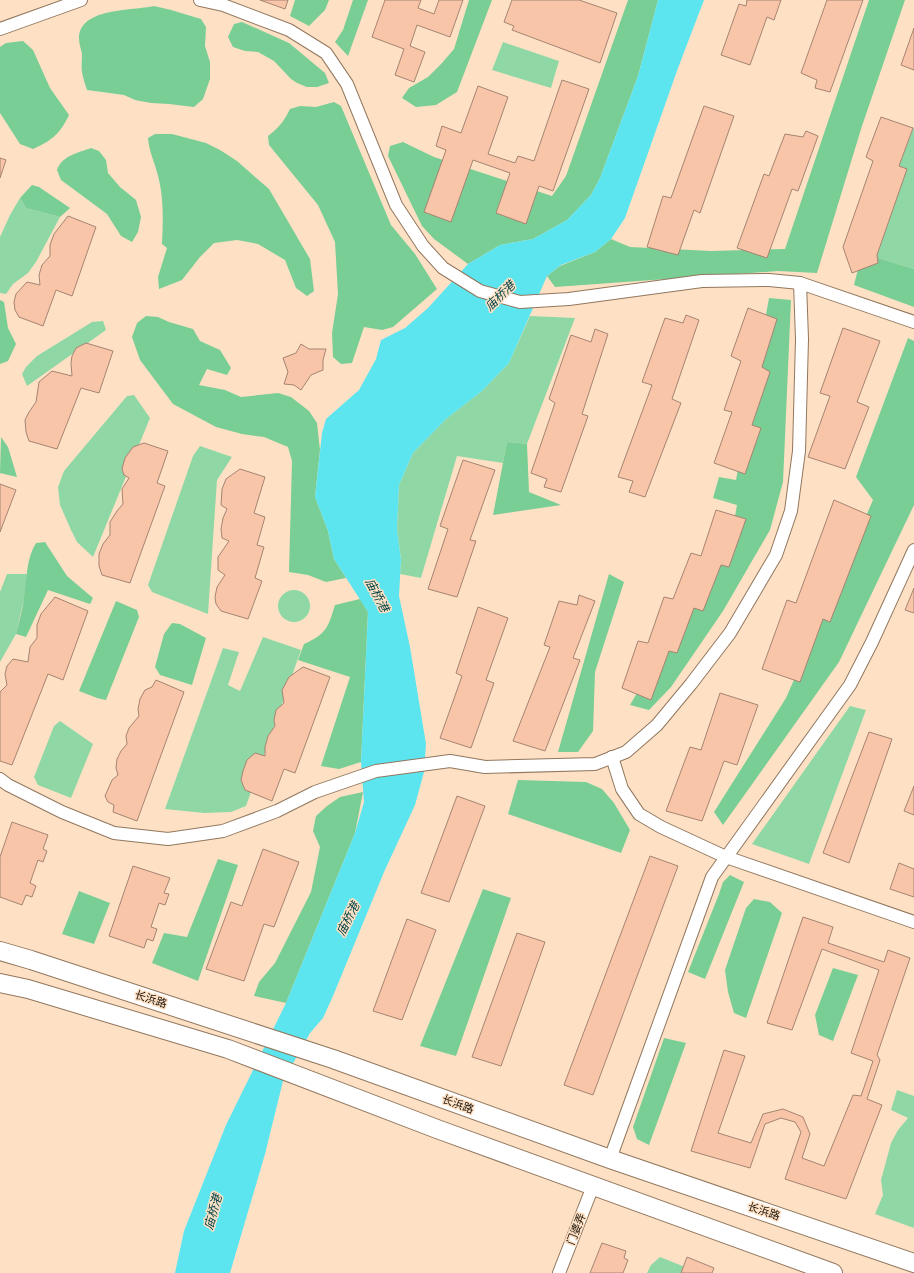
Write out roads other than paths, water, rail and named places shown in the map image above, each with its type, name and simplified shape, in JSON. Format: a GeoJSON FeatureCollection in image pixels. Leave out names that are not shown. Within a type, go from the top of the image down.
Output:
{"type":"FeatureCollection","features":[{"type":"Feature","properties":{"kind":"main road","name":"长浜路"},"geometry":{"type":"LineString","coordinates":[[0,950],[333,1060],[610,1159],[914,1263]]}},
{"type":"Feature","properties":{"kind":"main road"},"geometry":{"type":"LineString","coordinates":[[0,983],[28,989],[228,1049],[437,1129],[833,1273]]}},
{"type":"Feature","properties":{"kind":"street"},"geometry":{"type":"LineString","coordinates":[[0,29],[81,0]]}},
{"type":"Feature","properties":{"kind":"street"},"geometry":{"type":"LineString","coordinates":[[200,0],[223,5],[290,30],[326,53],[347,84],[396,204],[423,246],[443,268],[480,291],[520,302],[576,298],[702,281],[769,280],[800,283],[914,322]]}},
{"type":"Feature","properties":{"kind":"street"},"geometry":{"type":"LineString","coordinates":[[0,779],[8,785],[62,812],[114,833],[168,838],[223,831],[277,811],[315,792],[376,771],[450,761],[485,766],[595,764],[626,752],[657,725],[730,633],[776,555],[791,510],[799,451],[802,339],[800,283]]}},
{"type":"Feature","properties":{"kind":"street"},"geometry":{"type":"LineString","coordinates":[[610,1159],[712,876],[850,685],[872,642],[914,550]]}},
{"type":"Feature","properties":{"kind":"street"},"geometry":{"type":"LineString","coordinates":[[612,757],[622,789],[639,814],[661,827],[726,857],[914,922]]}},
{"type":"Feature","properties":{"kind":"street","name":"门婆弄"},"geometry":{"type":"LineString","coordinates":[[559,1273],[593,1186]]}},
{"type":"Feature","properties":{"kind":"water","name":"庙桥港"},"geometry":{"type":"Polygon","coordinates":[[[658,0],[704,0],[678,68],[625,218],[611,239],[595,252],[561,265],[547,276],[509,363],[482,391],[446,419],[413,453],[399,485],[397,529],[401,560],[399,596],[410,647],[426,744],[424,772],[415,805],[384,872],[323,1018],[310,1033],[283,1081],[265,1154],[230,1273],[175,1273],[184,1231],[226,1125],[286,1003],[355,833],[364,802],[361,762],[368,612],[334,559],[328,531],[315,497],[322,433],[326,419],[359,390],[376,359],[381,340],[405,328],[428,308],[468,264],[500,245],[533,239],[567,220],[591,195],[600,178],[638,76],[658,0]]]}}]}
